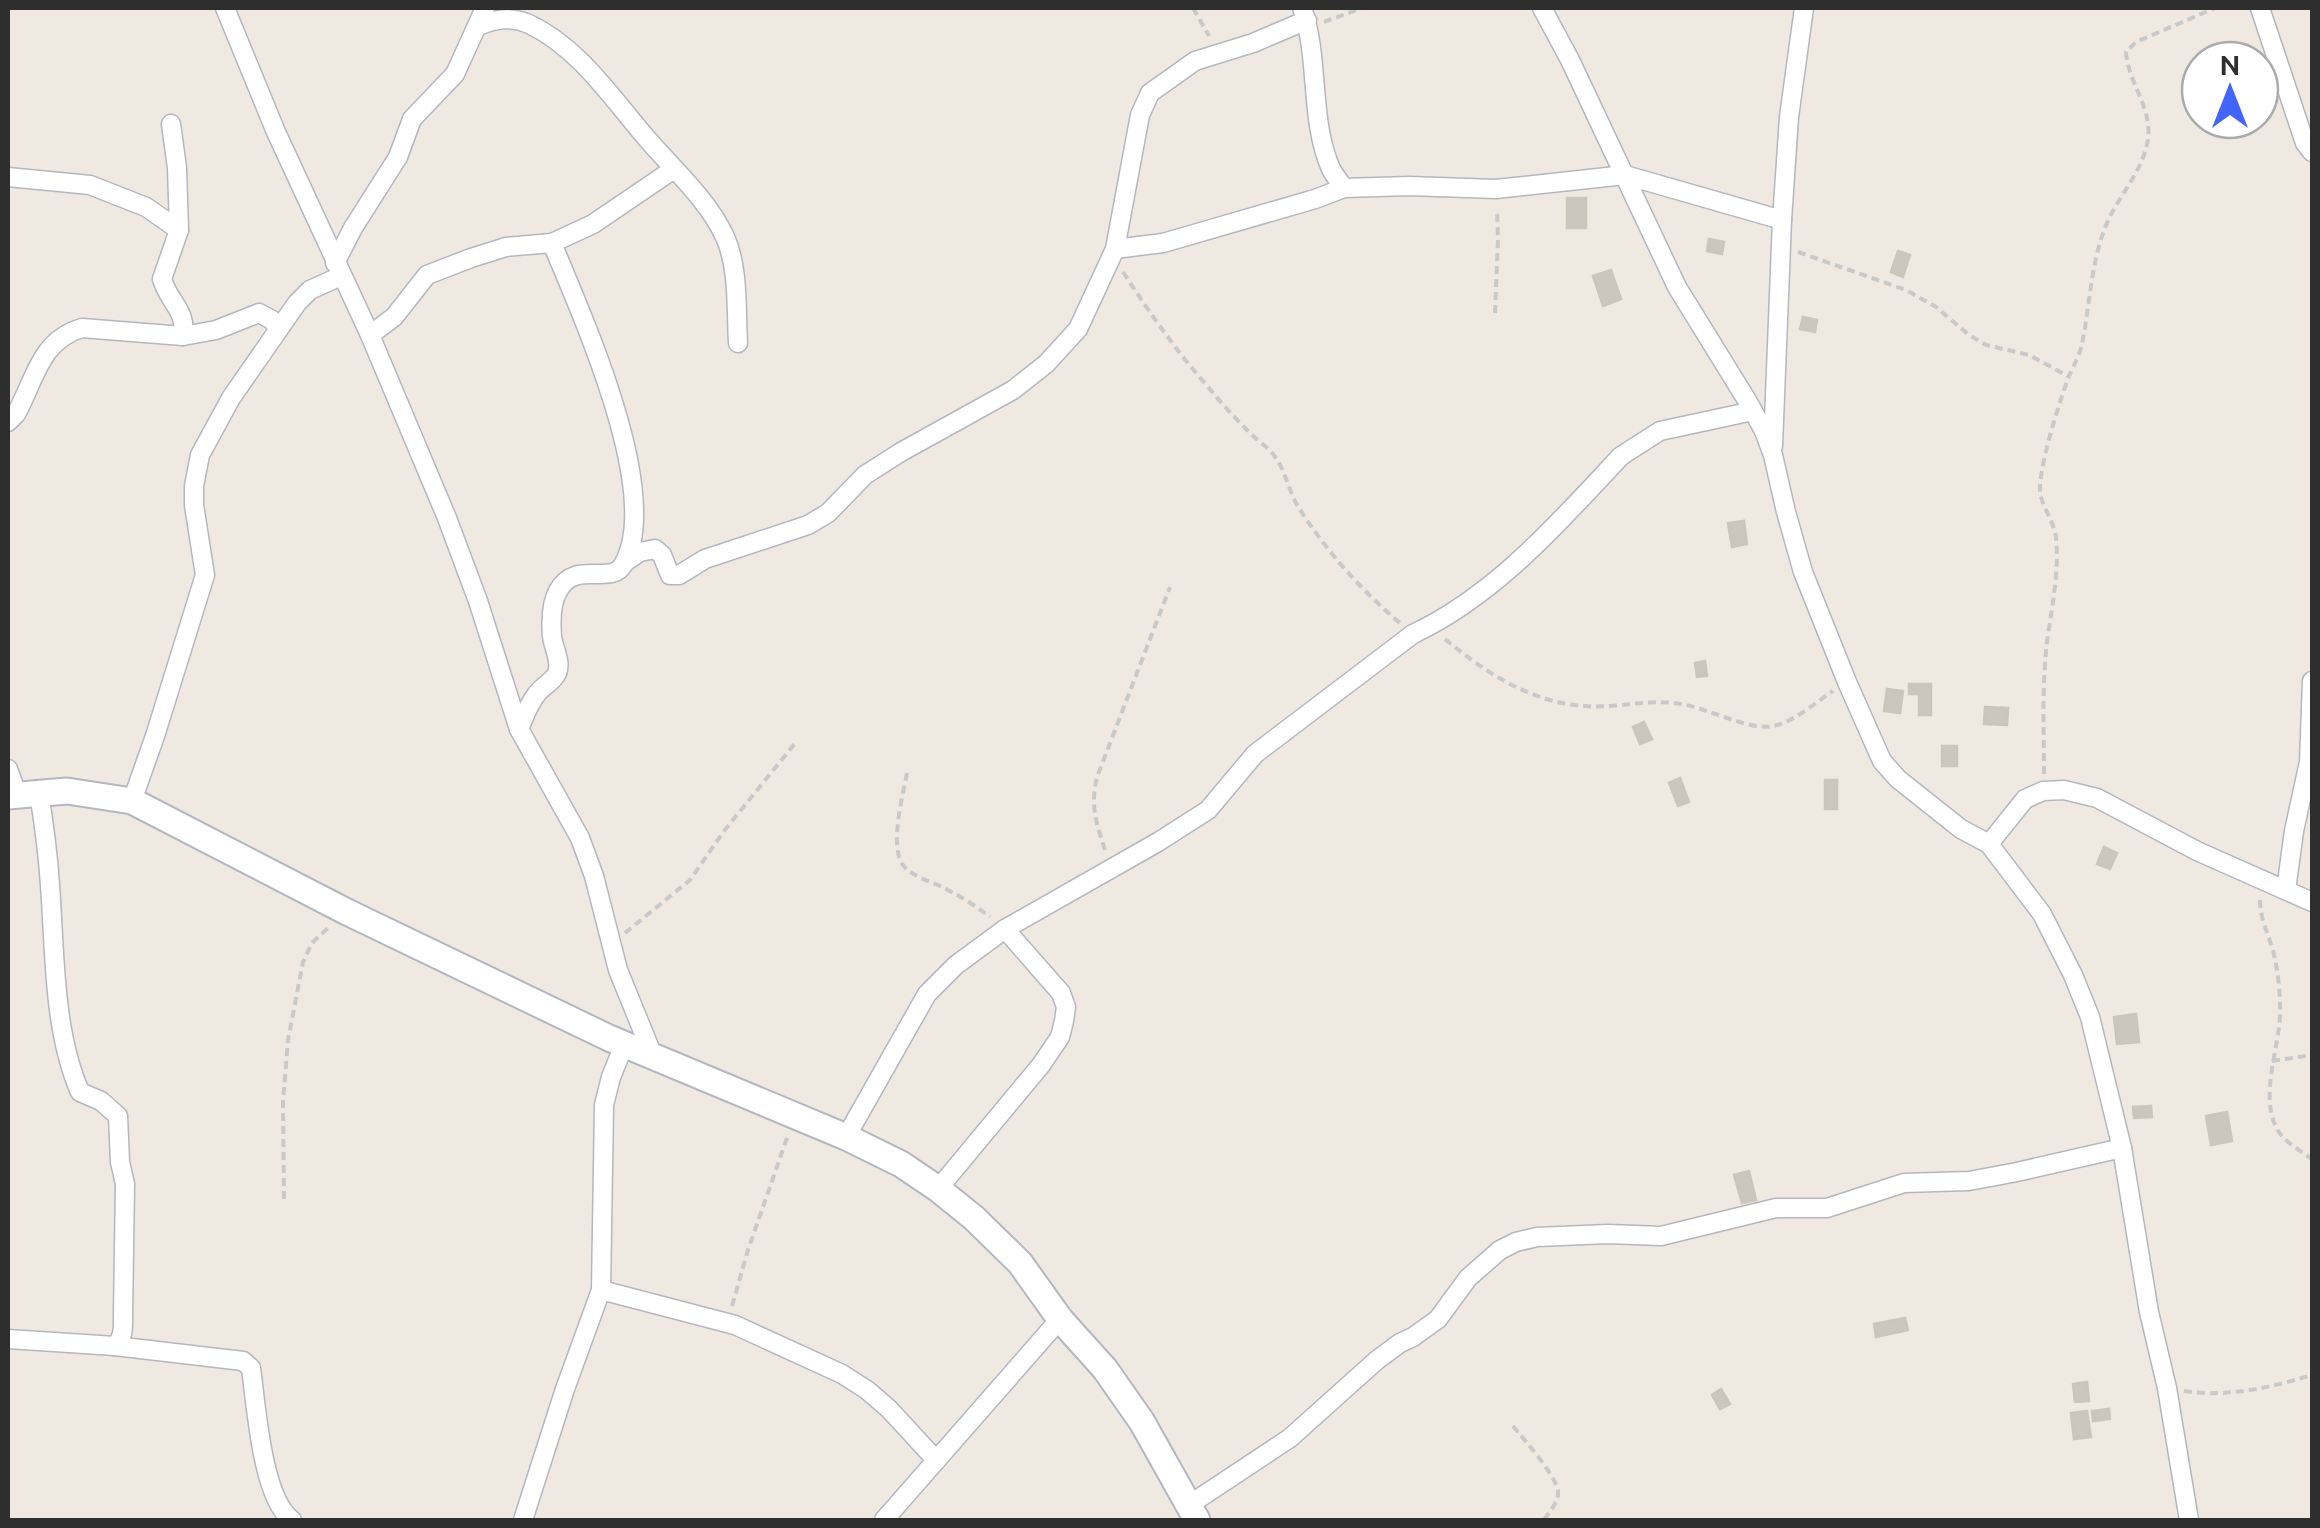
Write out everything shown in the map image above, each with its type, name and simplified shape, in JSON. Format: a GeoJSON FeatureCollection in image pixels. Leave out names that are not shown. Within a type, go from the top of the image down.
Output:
{"type":"FeatureCollection","features":[{"type":"Feature","properties":{"kind":"street"},"geometry":{"type":"LineString","coordinates":[[224,8],[447,518],[519,729],[580,838],[611,946],[653,1056]]}},
{"type":"Feature","properties":{"kind":"street"},"geometry":{"type":"LineString","coordinates":[[132,801],[204,575],[194,505],[200,455],[231,398],[279,329],[310,290],[338,270],[353,228],[398,157],[412,119],[455,74],[484,8]]}},
{"type":"Feature","properties":{"kind":"street"},"geometry":{"type":"LineString","coordinates":[[1542,8],[1677,288],[1753,411],[1774,456],[1803,572],[1882,761],[1898,779],[1961,829],[1989,844],[2042,914],[2073,975],[2090,1017],[2122,1148],[2148,1312],[2167,1388],[2189,1520]]}},
{"type":"Feature","properties":{"kind":"street"},"geometry":{"type":"LineString","coordinates":[[1774,456],[1780,244],[1804,8]]}},
{"type":"Feature","properties":{"kind":"street"},"geometry":{"type":"LineString","coordinates":[[2260,8],[2305,143],[2312,152]]}},
{"type":"Feature","properties":{"kind":"street"},"geometry":{"type":"LineString","coordinates":[[478,26],[510,18],[552,36],[595,77],[708,210],[727,241],[734,275],[738,343]]}},
{"type":"Feature","properties":{"kind":"street"},"geometry":{"type":"LineString","coordinates":[[625,562],[640,552],[655,550],[662,554],[670,575],[679,574],[706,559],[808,525],[900,452],[1013,390],[1046,364],[1078,329],[1113,252],[1140,115],[1150,93],[1195,61],[1253,42],[1306,18],[1322,135],[1331,170],[1344,188]]}},
{"type":"Feature","properties":{"kind":"street"},"geometry":{"type":"LineString","coordinates":[[171,124],[180,230],[162,280],[184,318],[183,336]]}},
{"type":"Feature","properties":{"kind":"street"},"geometry":{"type":"LineString","coordinates":[[370,336],[404,308],[427,275],[506,247],[552,243],[593,224],[674,169]]}},
{"type":"Feature","properties":{"kind":"street"},"geometry":{"type":"LineString","coordinates":[[1113,252],[1163,243],[1344,188],[1496,189],[1625,175],[1782,220]]}},
{"type":"Feature","properties":{"kind":"street"},"geometry":{"type":"LineString","coordinates":[[8,177],[90,186],[146,207],[180,230]]}},
{"type":"Feature","properties":{"kind":"street"},"geometry":{"type":"LineString","coordinates":[[519,729],[535,696],[557,674],[552,637],[556,593],[564,582],[580,573],[618,573],[625,562],[633,529],[633,495],[624,441],[605,376],[552,243]]}},
{"type":"Feature","properties":{"kind":"street"},"geometry":{"type":"LineString","coordinates":[[8,422],[16,414],[52,344],[70,332],[82,328],[183,336],[216,330],[259,313],[279,329]]}},
{"type":"Feature","properties":{"kind":"street"},"geometry":{"type":"LineString","coordinates":[[846,1138],[927,994],[956,965],[1005,929],[1208,810],[1255,754],[1421,630],[1476,595],[1530,550],[1637,444],[1660,431],[1753,411]]}},
{"type":"Feature","properties":{"kind":"street"},"geometry":{"type":"LineString","coordinates":[[2286,890],[2294,831],[2311,762],[2312,681]]}},
{"type":"Feature","properties":{"kind":"street"},"geometry":{"type":"LineString","coordinates":[[8,769],[21,794],[50,885],[66,1051],[80,1092],[112,1109],[120,1126],[120,1162],[125,1184],[123,1316],[122,1334],[115,1346]]}},
{"type":"Feature","properties":{"kind":"street"},"geometry":{"type":"LineString","coordinates":[[21,794],[67,790],[132,801],[347,912],[624,1045],[901,1164],[974,1218],[1020,1264],[1060,1319],[1106,1369],[1142,1422],[1193,1512],[1290,1438],[1377,1360],[1438,1319],[1468,1278],[1500,1250],[1516,1242],[1538,1237],[1608,1234],[1661,1236],[1776,1208],[1827,1208],[1904,1182],[1968,1180],[2122,1148]]}},
{"type":"Feature","properties":{"kind":"street"},"geometry":{"type":"LineString","coordinates":[[1989,844],[2025,800],[2043,791],[2064,790],[2097,798],[2197,851],[2312,902]]}},
{"type":"Feature","properties":{"kind":"street"},"geometry":{"type":"LineString","coordinates":[[938,1188],[1060,1037],[1066,1007],[1061,993],[1005,929]]}},
{"type":"Feature","properties":{"kind":"street"},"geometry":{"type":"LineString","coordinates":[[523,1520],[601,1290],[604,1105],[610,1077],[624,1045]]}},
{"type":"Feature","properties":{"kind":"street"},"geometry":{"type":"LineString","coordinates":[[601,1290],[728,1323],[842,1374],[889,1409],[936,1460]]}},
{"type":"Feature","properties":{"kind":"street"},"geometry":{"type":"LineString","coordinates":[[884,1520],[1060,1319]]}},
{"type":"Feature","properties":{"kind":"street"},"geometry":{"type":"LineString","coordinates":[[8,1339],[115,1346],[243,1361],[251,1368],[265,1465],[278,1502],[292,1520]]}},
{"type":"Feature","properties":{"kind":"path"},"geometry":{"type":"LineString","coordinates":[[1193,8],[1219,53]]}},
{"type":"Feature","properties":{"kind":"path"},"geometry":{"type":"LineString","coordinates":[[1306,18],[1362,8]]}},
{"type":"Feature","properties":{"kind":"path"},"geometry":{"type":"LineString","coordinates":[[2043,791],[2046,654],[2055,586],[2056,539],[2054,524],[2039,490],[2044,462],[2080,350],[2099,244],[2148,142],[2149,121],[2126,52],[2136,42],[2215,8]]}},
{"type":"Feature","properties":{"kind":"path"},"geometry":{"type":"LineString","coordinates":[[1495,312],[1496,189]]}},
{"type":"Feature","properties":{"kind":"path"},"geometry":{"type":"LineString","coordinates":[[1780,244],[1906,290],[1986,345],[2029,355],[2069,377]]}},
{"type":"Feature","properties":{"kind":"path"},"geometry":{"type":"LineString","coordinates":[[1113,252],[1142,302],[1197,374],[1272,454],[1300,509],[1378,605],[1456,648],[1512,686],[1576,706],[1669,702],[1759,728],[1777,726],[1847,682]]}},
{"type":"Feature","properties":{"kind":"path"},"geometry":{"type":"LineString","coordinates":[[1110,869],[1093,812],[1093,794],[1107,746],[1170,587]]}},
{"type":"Feature","properties":{"kind":"path"},"geometry":{"type":"LineString","coordinates":[[611,946],[690,880],[796,742]]}},
{"type":"Feature","properties":{"kind":"path"},"geometry":{"type":"LineString","coordinates":[[908,773],[899,823],[900,861],[905,868],[987,914],[1005,929]]}},
{"type":"Feature","properties":{"kind":"path"},"geometry":{"type":"LineString","coordinates":[[2261,880],[2260,917],[2275,958],[2280,1008],[2270,1090],[2278,1130],[2312,1159]]}},
{"type":"Feature","properties":{"kind":"path"},"geometry":{"type":"LineString","coordinates":[[284,1199],[283,1102],[288,1040],[302,962],[312,943],[347,912]]}},
{"type":"Feature","properties":{"kind":"path"},"geometry":{"type":"LineString","coordinates":[[2272,1061],[2312,1054]]}},
{"type":"Feature","properties":{"kind":"path"},"geometry":{"type":"LineString","coordinates":[[728,1323],[748,1250],[794,1116]]}},
{"type":"Feature","properties":{"kind":"path"},"geometry":{"type":"LineString","coordinates":[[2167,1388],[2225,1391],[2275,1386],[2312,1375]]}},
{"type":"Feature","properties":{"kind":"path"},"geometry":{"type":"LineString","coordinates":[[1513,1426],[1558,1489],[1558,1498],[1544,1520]]}},
{"type":"Feature","properties":{"kind":"building"},"geometry":{"type":"Polygon","coordinates":[[[1567,198],[1586,198],[1586,228],[1567,228],[1567,198]]]}},
{"type":"Feature","properties":{"kind":"building"},"geometry":{"type":"Polygon","coordinates":[[[1709,239],[1724,242],[1722,254],[1707,251],[1709,239]]]}},
{"type":"Feature","properties":{"kind":"building"},"geometry":{"type":"Polygon","coordinates":[[[1898,251],[1910,255],[1903,277],[1891,272],[1898,251]]]}},
{"type":"Feature","properties":{"kind":"building"},"geometry":{"type":"Polygon","coordinates":[[[1611,270],[1621,299],[1603,306],[1593,276],[1611,270]]]}},
{"type":"Feature","properties":{"kind":"building"},"geometry":{"type":"Polygon","coordinates":[[[1803,317],[1817,320],[1815,332],[1800,329],[1803,317]]]}},
{"type":"Feature","properties":{"kind":"building"},"geometry":{"type":"Polygon","coordinates":[[[1744,521],[1747,544],[1732,547],[1728,523],[1744,521]]]}},
{"type":"Feature","properties":{"kind":"building"},"geometry":{"type":"Polygon","coordinates":[[[1705,661],[1707,676],[1697,677],[1695,663],[1705,661]]]}},
{"type":"Feature","properties":{"kind":"building"},"geometry":{"type":"Polygon","coordinates":[[[1909,684],[1931,684],[1931,715],[1919,715],[1919,694],[1909,694],[1909,684]]]}},
{"type":"Feature","properties":{"kind":"building"},"geometry":{"type":"Polygon","coordinates":[[[1887,689],[1903,691],[1900,713],[1884,711],[1887,689]]]}},
{"type":"Feature","properties":{"kind":"building"},"geometry":{"type":"Polygon","coordinates":[[[1985,707],[2008,708],[2007,725],[1984,724],[1985,707]]]}},
{"type":"Feature","properties":{"kind":"building"},"geometry":{"type":"Polygon","coordinates":[[[1644,722],[1652,739],[1640,744],[1633,727],[1644,722]]]}},
{"type":"Feature","properties":{"kind":"building"},"geometry":{"type":"Polygon","coordinates":[[[1942,746],[1957,746],[1957,766],[1942,766],[1942,746]]]}},
{"type":"Feature","properties":{"kind":"building"},"geometry":{"type":"Polygon","coordinates":[[[1680,778],[1689,802],[1678,806],[1669,783],[1680,778]]]}},
{"type":"Feature","properties":{"kind":"building"},"geometry":{"type":"Polygon","coordinates":[[[1825,780],[1837,780],[1837,809],[1825,809],[1825,780]]]}},
{"type":"Feature","properties":{"kind":"building"},"geometry":{"type":"Polygon","coordinates":[[[2104,847],[2117,853],[2110,869],[2097,864],[2104,847]]]}},
{"type":"Feature","properties":{"kind":"building"},"geometry":{"type":"Polygon","coordinates":[[[2136,1014],[2139,1042],[2117,1044],[2114,1017],[2136,1014]]]}},
{"type":"Feature","properties":{"kind":"building"},"geometry":{"type":"Polygon","coordinates":[[[2151,1106],[2152,1117],[2134,1118],[2133,1107],[2151,1106]]]}},
{"type":"Feature","properties":{"kind":"building"},"geometry":{"type":"Polygon","coordinates":[[[2227,1112],[2232,1141],[2211,1145],[2206,1116],[2227,1112]]]}},
{"type":"Feature","properties":{"kind":"building"},"geometry":{"type":"Polygon","coordinates":[[[1749,1171],[1756,1200],[1742,1203],[1734,1175],[1749,1171]]]}},
{"type":"Feature","properties":{"kind":"building"},"geometry":{"type":"Polygon","coordinates":[[[1905,1318],[1908,1330],[1876,1337],[1874,1324],[1905,1318]]]}},
{"type":"Feature","properties":{"kind":"building"},"geometry":{"type":"Polygon","coordinates":[[[2087,1382],[2089,1401],[2075,1402],[2073,1384],[2087,1382]]]}},
{"type":"Feature","properties":{"kind":"building"},"geometry":{"type":"Polygon","coordinates":[[[1721,1389],[1730,1404],[1720,1409],[1712,1395],[1721,1389]]]}},
{"type":"Feature","properties":{"kind":"building"},"geometry":{"type":"Polygon","coordinates":[[[2109,1409],[2110,1419],[2093,1421],[2092,1411],[2109,1409]]]}},
{"type":"Feature","properties":{"kind":"building"},"geometry":{"type":"Polygon","coordinates":[[[2087,1411],[2091,1437],[2074,1439],[2071,1413],[2087,1411]]]}}]}
